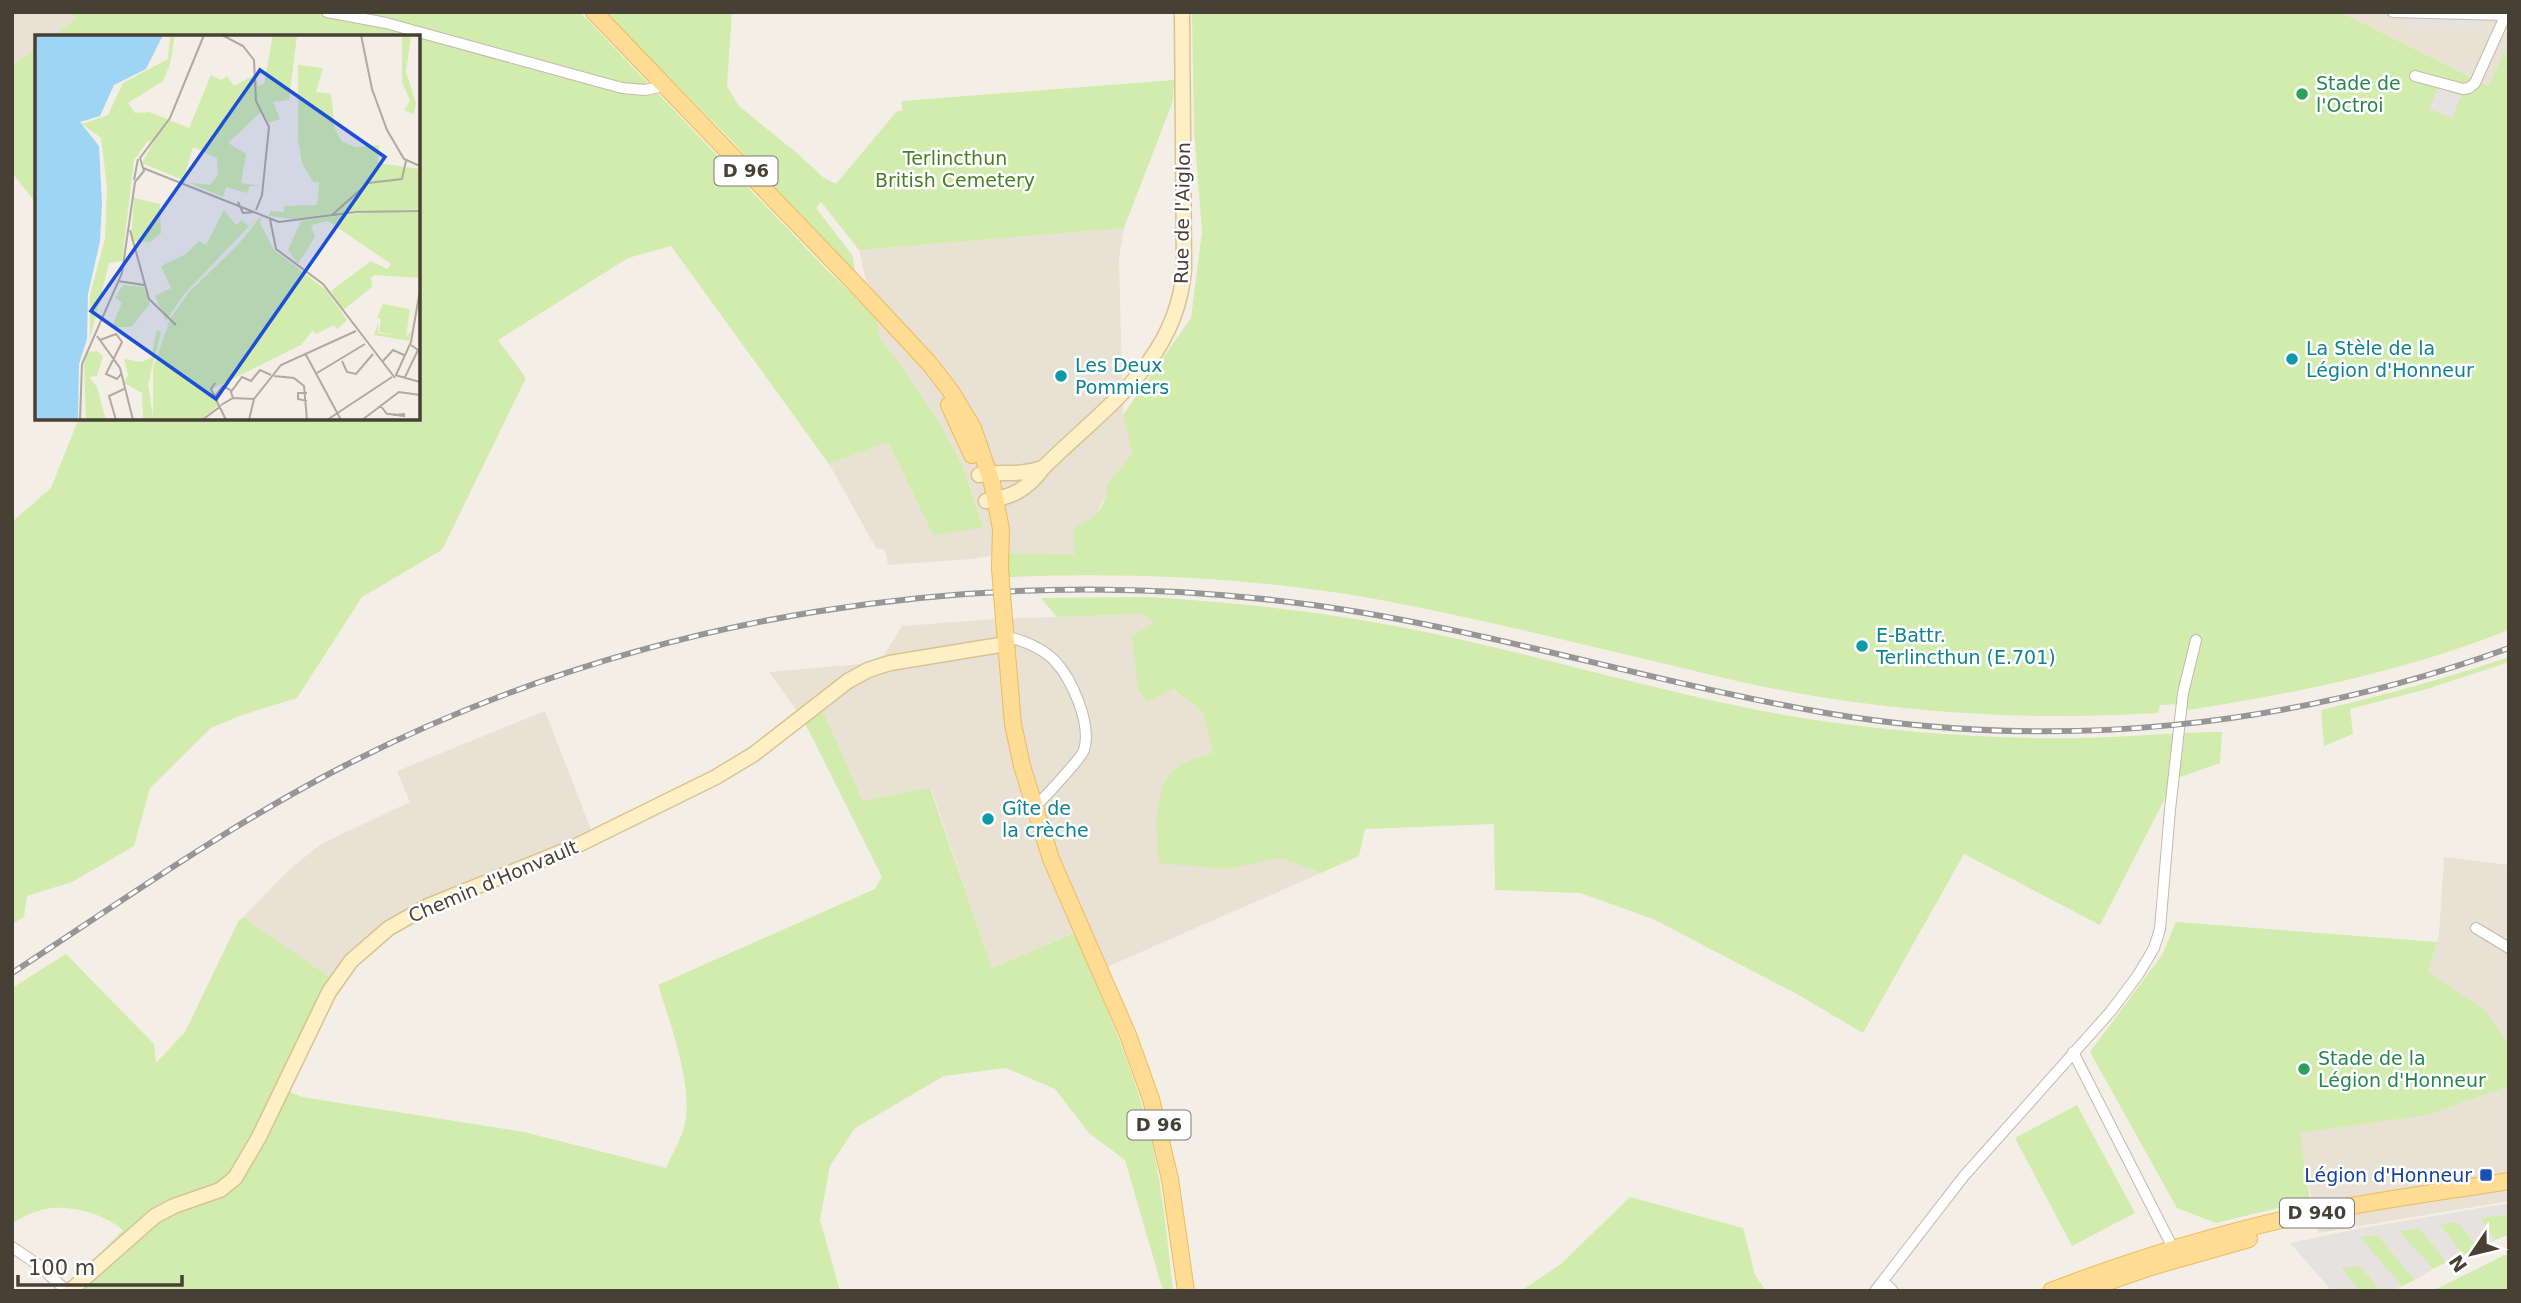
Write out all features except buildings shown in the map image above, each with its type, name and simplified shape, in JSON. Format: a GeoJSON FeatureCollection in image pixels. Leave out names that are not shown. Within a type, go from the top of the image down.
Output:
{"type":"FeatureCollection","features":[{"type":"Feature","properties":{"kind":"main road","name":"D 96"},"geometry":{"type":"LineString","coordinates":[[593,12],[898,331],[940,389],[984,474],[1000,529],[1000,568],[1013,724],[1034,807],[1051,859],[1138,1059],[1158,1124],[1170,1178],[1186,1291]]}},
{"type":"Feature","properties":{"kind":"main road","name":"D 940"},"geometry":{"type":"LineString","coordinates":[[2051,1291],[2257,1226],[2329,1210],[2509,1181]]}},
{"type":"Feature","properties":{"kind":"main road","name":"D 940"},"geometry":{"type":"LineString","coordinates":[[2082,1291],[2175,1254],[2331,1218],[2509,1188]]}},
{"type":"Feature","properties":{"kind":"street"},"geometry":{"type":"LineString","coordinates":[[327,12],[386,23],[622,88],[645,90],[664,86]]}},
{"type":"Feature","properties":{"kind":"street","name":"Rue de l'Aiglon"},"geometry":{"type":"LineString","coordinates":[[991,500],[1019,493],[1034,480],[1146,368],[1172,325],[1181,296],[1185,248],[1182,12]]}},
{"type":"Feature","properties":{"kind":"street"},"geometry":{"type":"LineString","coordinates":[[2393,12],[2506,14],[2475,83],[2469,88],[2463,89],[2414,76]]}},
{"type":"Feature","properties":{"kind":"street"},"geometry":{"type":"LineString","coordinates":[[984,474],[1022,474],[1044,468]]}},
{"type":"Feature","properties":{"kind":"street"},"geometry":{"type":"LineString","coordinates":[[1005,640],[1031,645],[1054,661],[1082,710],[1086,724],[1086,743],[1081,758],[1034,807]]}},
{"type":"Feature","properties":{"kind":"street","name":"Chemin d'Honvault"},"geometry":{"type":"LineString","coordinates":[[69,1291],[155,1216],[174,1206],[220,1191],[235,1178],[259,1137],[329,992],[351,961],[388,928],[436,902],[574,846],[716,778],[754,754],[848,681],[868,670],[890,663],[1005,640]]}},
{"type":"Feature","properties":{"kind":"street"},"geometry":{"type":"LineString","coordinates":[[1875,1291],[1964,1176],[2106,1017],[2150,955],[2158,936],[2182,700],[2196,640]]}},
{"type":"Feature","properties":{"kind":"street"},"geometry":{"type":"LineString","coordinates":[[2476,928],[2509,948]]}},
{"type":"Feature","properties":{"kind":"street"},"geometry":{"type":"LineString","coordinates":[[2073,1052],[2175,1254]]}},
{"type":"Feature","properties":{"kind":"street"},"geometry":{"type":"LineString","coordinates":[[12,1247],[69,1291]]}},
{"type":"Feature","properties":{"kind":"street"},"geometry":{"type":"LineString","coordinates":[[1883,1281],[1893,1291]]}},
{"type":"Feature","properties":{"kind":"shaded area"},"geometry":{"type":"Polygon","coordinates":[[[12,12],[71,12],[76,19],[55,35],[35,35],[35,49],[15,64],[12,60],[12,12]]]}},
{"type":"Feature","properties":{"kind":"shaded area"},"geometry":{"type":"Polygon","coordinates":[[[2340,12],[2509,12],[2509,42],[2490,86],[2340,12]]]}},
{"type":"Feature","properties":{"kind":"shaded area"},"geometry":{"type":"Polygon","coordinates":[[[2404,17],[2483,20],[2482,29],[2404,27],[2404,17]]]}},
{"type":"Feature","properties":{"kind":"shaded area"},"geometry":{"type":"Polygon","coordinates":[[[2438,87],[2461,96],[2452,118],[2429,109],[2438,87]]]}},
{"type":"Feature","properties":{"kind":"shaded area"},"geometry":{"type":"Polygon","coordinates":[[[1124,228],[1119,258],[1123,415],[1132,454],[1107,484],[1107,494],[1074,555],[1009,553],[972,559],[888,565],[885,550],[876,548],[829,464],[888,442],[933,535],[983,527],[963,466],[937,419],[880,339],[877,318],[880,299],[866,280],[859,250],[1124,228]]]}},
{"type":"Feature","properties":{"kind":"shaded area"},"geometry":{"type":"Polygon","coordinates":[[[1142,614],[1156,623],[1172,689],[1202,711],[1213,752],[1175,769],[1227,869],[1281,858],[1321,873],[1091,974],[1073,933],[992,968],[931,788],[863,801],[821,706],[804,721],[769,672],[861,664],[884,655],[902,626],[994,619],[1142,614]]]}},
{"type":"Feature","properties":{"kind":"shaded area"},"geometry":{"type":"Polygon","coordinates":[[[545,711],[592,832],[448,893],[331,978],[243,917],[290,869],[321,844],[410,802],[397,771],[545,711]]]}},
{"type":"Feature","properties":{"kind":"shaded area"},"geometry":{"type":"Polygon","coordinates":[[[2444,857],[2509,865],[2509,1046],[2485,1010],[2428,972],[2439,935],[2444,857]]]}},
{"type":"Feature","properties":{"kind":"shaded area"},"geometry":{"type":"Polygon","coordinates":[[[2509,1086],[2509,1201],[2318,1233],[2299,1133],[2428,1115],[2509,1086]]]}},
{"type":"Feature","properties":{"kind":"shaded area"},"geometry":{"type":"Polygon","coordinates":[[[2509,1203],[2509,1214],[2480,1218],[2495,1240],[2479,1248],[2458,1222],[2440,1224],[2463,1255],[2447,1262],[2419,1228],[2399,1231],[2433,1269],[2415,1280],[2377,1235],[2360,1237],[2402,1286],[2394,1291],[2381,1291],[2360,1266],[2340,1268],[2360,1291],[2332,1291],[2290,1243],[2357,1229],[2509,1203]]]}},
{"type":"Feature","properties":{"kind":"green space"},"geometry":{"type":"Polygon","coordinates":[[[71,12],[580,12],[828,271],[877,318],[880,339],[937,419],[963,466],[983,528],[933,535],[888,442],[829,464],[671,246],[628,258],[498,340],[526,378],[442,550],[362,597],[297,698],[211,728],[150,788],[134,846],[72,882],[27,896],[24,917],[12,924],[12,522],[51,488],[78,420],[420,420],[420,35],[55,35],[76,19],[71,12]]]}},
{"type":"Feature","properties":{"kind":"green space","name":"Terlincthun British Cemetery"},"geometry":{"type":"Polygon","coordinates":[[[605,12],[732,12],[727,86],[739,106],[823,177],[836,184],[897,111],[902,111],[902,101],[1174,80],[1173,101],[1124,228],[859,250],[821,202],[816,208],[853,256],[855,273],[785,202],[735,144],[605,12]]]}},
{"type":"Feature","properties":{"kind":"green space"},"geometry":{"type":"Polygon","coordinates":[[[1192,12],[2340,12],[2489,86],[2509,42],[2509,630],[2391,669],[2229,703],[2188,710],[2178,704],[2160,705],[2158,713],[2033,716],[1951,712],[1826,698],[1715,676],[1485,622],[1339,593],[1198,578],[1103,575],[1008,577],[1009,553],[1074,555],[1074,528],[1098,512],[1105,499],[1107,484],[1132,454],[1123,415],[1191,318],[1202,232],[1194,130],[1192,12]]]}},
{"type":"Feature","properties":{"kind":"green space"},"geometry":{"type":"Polygon","coordinates":[[[35,49],[35,202],[12,173],[12,60],[15,63],[35,49]]]}},
{"type":"Feature","properties":{"kind":"green space"},"geometry":{"type":"Polygon","coordinates":[[[1148,597],[1295,610],[1368,621],[1485,645],[1756,710],[1836,723],[1938,734],[2040,738],[2222,732],[2220,763],[2175,779],[2100,925],[1964,854],[1863,1033],[1795,993],[1653,919],[1580,893],[1495,890],[1494,824],[1365,829],[1359,856],[1321,873],[1281,858],[1227,869],[1159,863],[1157,815],[1166,780],[1181,765],[1213,752],[1202,711],[1173,689],[1147,702],[1138,689],[1132,636],[1155,623],[1142,614],[1057,617],[1041,598],[1148,597]]]}},
{"type":"Feature","properties":{"kind":"green space"},"geometry":{"type":"Polygon","coordinates":[[[2509,657],[2509,662],[2427,689],[2350,709],[2353,734],[2324,746],[2321,710],[2416,686],[2509,657]]]}},
{"type":"Feature","properties":{"kind":"green space"},"geometry":{"type":"Polygon","coordinates":[[[821,706],[863,801],[930,788],[992,968],[1074,933],[1124,1053],[1148,1127],[1160,1188],[1173,1291],[1163,1291],[1125,1160],[1089,1133],[1055,1089],[1006,1068],[944,1076],[855,1128],[830,1166],[820,1220],[840,1291],[63,1291],[123,1230],[94,1214],[60,1208],[35,1212],[12,1223],[12,988],[66,954],[154,1044],[156,1063],[185,1032],[238,922],[243,917],[331,978],[278,1087],[302,1097],[524,1132],[666,1168],[684,1129],[687,1108],[679,1054],[658,985],[875,889],[882,877],[804,721],[821,706]]]}},
{"type":"Feature","properties":{"kind":"green space","name":"Stade de la Légion d'Honneur"},"geometry":{"type":"Polygon","coordinates":[[[2176,922],[2437,942],[2428,972],[2485,1010],[2509,1046],[2509,1086],[2428,1115],[2300,1133],[2310,1200],[2216,1223],[2177,1208],[2090,1052],[2162,955],[2176,922]]]}},
{"type":"Feature","properties":{"kind":"green space"},"geometry":{"type":"Polygon","coordinates":[[[2077,1105],[2135,1213],[2072,1246],[2015,1138],[2077,1105]]]}},
{"type":"Feature","properties":{"kind":"green space"},"geometry":{"type":"Polygon","coordinates":[[[1630,1197],[1743,1228],[1755,1275],[1766,1291],[1521,1291],[1561,1264],[1630,1197]]]}},
{"type":"Feature","properties":{"kind":"green space"},"geometry":{"type":"Polygon","coordinates":[[[2509,1214],[2509,1235],[2495,1240],[2480,1218],[2509,1214]]]}},
{"type":"Feature","properties":{"kind":"green space"},"geometry":{"type":"Polygon","coordinates":[[[2458,1222],[2479,1248],[2463,1255],[2439,1224],[2458,1222]]]}},
{"type":"Feature","properties":{"kind":"green space"},"geometry":{"type":"Polygon","coordinates":[[[2419,1228],[2447,1262],[2433,1269],[2398,1231],[2419,1228]]]}},
{"type":"Feature","properties":{"kind":"green space"},"geometry":{"type":"Polygon","coordinates":[[[2377,1234],[2415,1280],[2402,1286],[2359,1237],[2377,1234]]]}},
{"type":"Feature","properties":{"kind":"green space"},"geometry":{"type":"Polygon","coordinates":[[[2509,1253],[2509,1291],[2432,1291],[2509,1253]]]}},
{"type":"Feature","properties":{"kind":"green space"},"geometry":{"type":"Polygon","coordinates":[[[2360,1266],[2381,1291],[2360,1291],[2340,1267],[2360,1266]]]}},
{"type":"Feature","properties":{"kind":"railway"},"geometry":{"type":"LineString","coordinates":[[12,973],[176,864],[260,813],[346,765],[459,713],[575,670],[695,636],[817,611],[941,596],[1065,590],[1189,593],[1313,605],[1442,628],[1697,687],[1826,713],[1912,725],[1999,731],[2085,731],[2172,725],[2257,714],[2342,697],[2426,675],[2509,648]]}},
{"type":"Feature","properties":{"kind":"place","name":"Stade de l'Octroi"},"geometry":{"type":"Point","coordinates":[2302,94]}},
{"type":"Feature","properties":{"kind":"place","name":"La Stèle de la Légion d'Honneur"},"geometry":{"type":"Point","coordinates":[2292,359]}},
{"type":"Feature","properties":{"kind":"place","name":"Les Deux Pommiers"},"geometry":{"type":"Point","coordinates":[1061,376]}},
{"type":"Feature","properties":{"kind":"place","name":"E-Battr. Terlincthun (E.701)"},"geometry":{"type":"Point","coordinates":[1862,646]}},
{"type":"Feature","properties":{"kind":"place","name":"Gîte de la crèche"},"geometry":{"type":"Point","coordinates":[988,819]}},
{"type":"Feature","properties":{"kind":"place","name":"Stade de la Légion d'Honneur"},"geometry":{"type":"Point","coordinates":[2304,1069]}},
{"type":"Feature","properties":{"kind":"place","name":"Légion d'Honneur"},"geometry":{"type":"Point","coordinates":[2486,1175]}}]}
